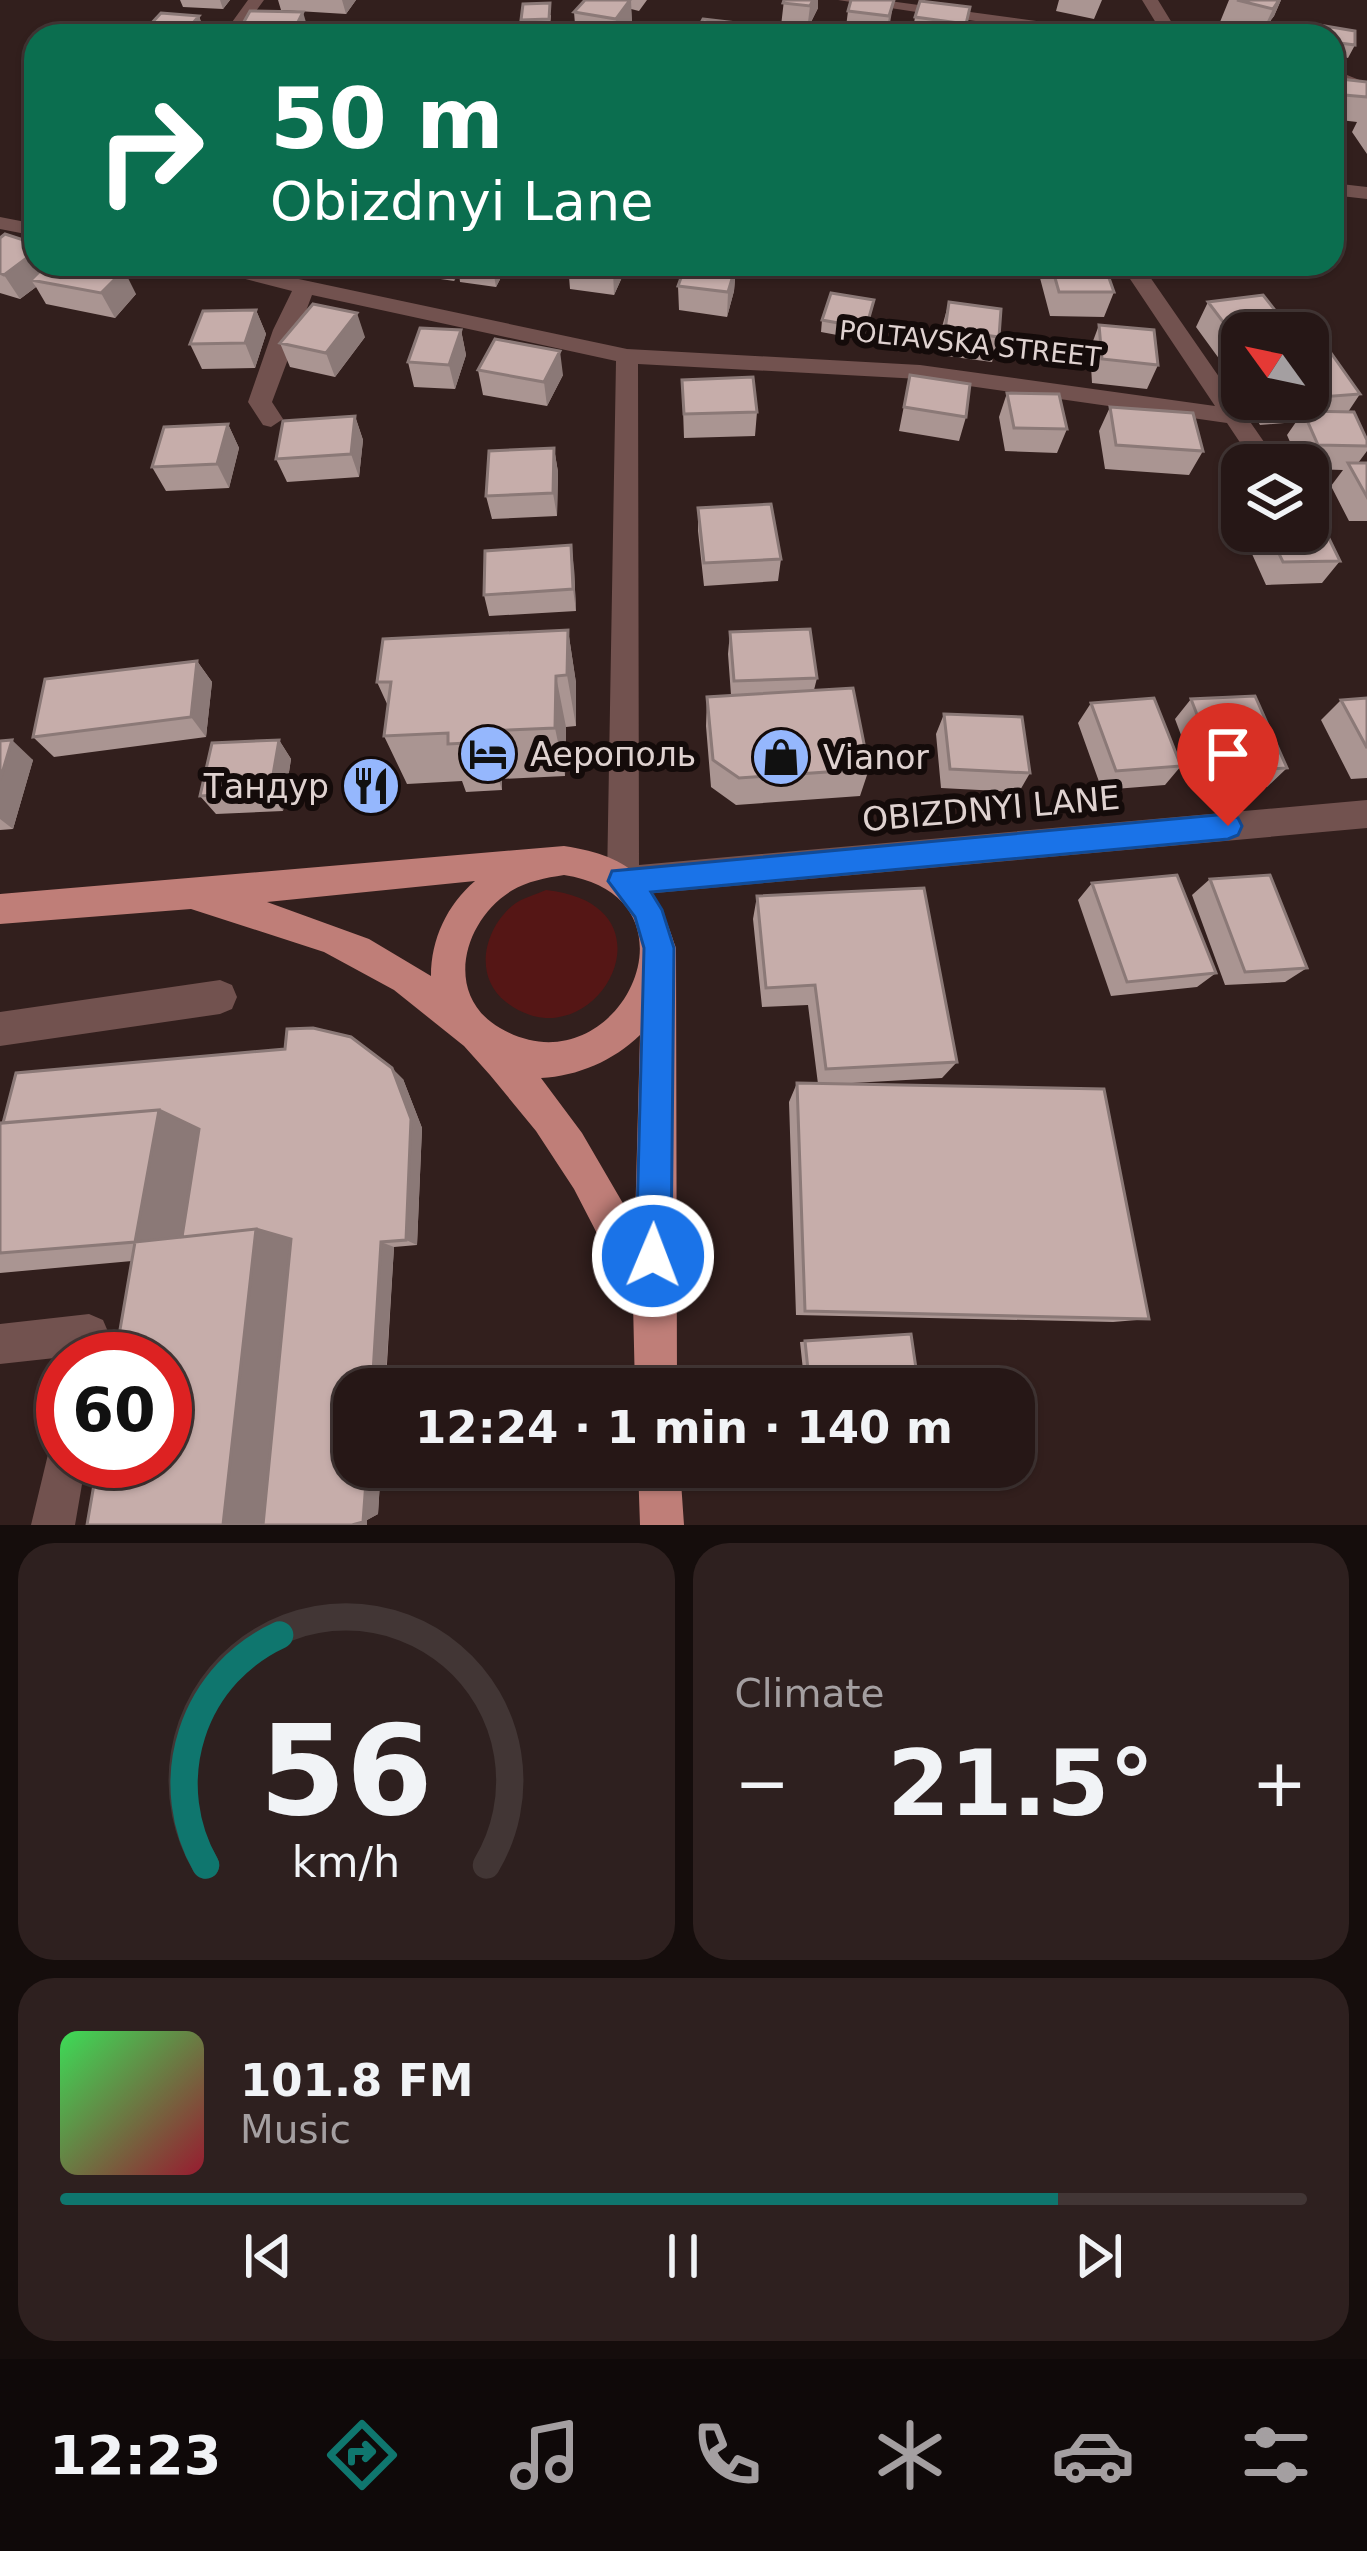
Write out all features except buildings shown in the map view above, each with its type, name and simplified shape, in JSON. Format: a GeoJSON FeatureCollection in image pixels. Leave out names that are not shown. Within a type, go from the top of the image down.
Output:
{"type":"FeatureCollection","features":[{"type":"Feature","properties":{"kind":"main road"},"geometry":{"type":"LineString","coordinates":[[549,860],[509,872],[476,896],[453,931],[447,972],[458,1010],[599,1187],[652,1300]]}},
{"type":"Feature","properties":{"kind":"main road"},"geometry":{"type":"LineString","coordinates":[[0,909],[199,897],[313,880],[549,860],[588,863],[623,881],[647,910],[659,948],[652,1300],[655,1368]]}},
{"type":"Feature","properties":{"kind":"main road"},"geometry":{"type":"LineString","coordinates":[[199,897],[327,935],[384,963],[485,1042],[529,1061],[579,1057],[622,1032],[650,993],[659,948]]}},
{"type":"Feature","properties":{"kind":"main road"},"geometry":{"type":"LineString","coordinates":[[660,1488],[662,1525]]}},
{"type":"Feature","properties":{"kind":"street"},"geometry":{"type":"LineString","coordinates":[[846,0],[1022,24]]}},
{"type":"Feature","properties":{"kind":"street","name":"POLTAVSKA STREET"},"geometry":{"type":"LineString","coordinates":[[254,276],[627,356],[920,372],[1221,414]]}},
{"type":"Feature","properties":{"kind":"street"},"geometry":{"type":"LineString","coordinates":[[1138,276],[1221,400]]}},
{"type":"Feature","properties":{"kind":"street"},"geometry":{"type":"LineString","coordinates":[[271,419],[260,402],[284,330],[305,287]]}},
{"type":"Feature","properties":{"kind":"street"},"geometry":{"type":"LineString","coordinates":[[623,881],[627,356]]}},
{"type":"Feature","properties":{"kind":"street","name":"OBIZDNYI LANE"},"geometry":{"type":"LineString","coordinates":[[623,881],[1367,814]]}},
{"type":"Feature","properties":{"kind":"street"},"geometry":{"type":"LineString","coordinates":[[0,1029],[220,997]]}},
{"type":"Feature","properties":{"kind":"street"},"geometry":{"type":"LineString","coordinates":[[0,1344],[36,1340]]}},
{"type":"Feature","properties":{"kind":"street"},"geometry":{"type":"LineString","coordinates":[[53,1525],[60,1488]]}},
{"type":"Feature","properties":{"kind":"shaded area"},"geometry":{"type":"Polygon","coordinates":[[[546,890],[588,902],[611,923],[618,950],[611,977],[593,1000],[568,1015],[538,1017],[506,1002],[496,991],[489,979],[486,953],[502,916],[520,901],[546,890]]]}},
{"type":"Feature","properties":{"kind":"place","name":"Аерополь"},"geometry":{"type":"Point","coordinates":[488,754]}},
{"type":"Feature","properties":{"kind":"place","name":"Vianor"},"geometry":{"type":"Point","coordinates":[781,757]}},
{"type":"Feature","properties":{"kind":"place","name":"Тандур"},"geometry":{"type":"Point","coordinates":[371,786]}},
{"type":"Feature","properties":{"kind":"route"},"geometry":{"type":"LineString","coordinates":[[653,1256],[659,948],[647,910],[623,881],[1228,826]]}}]}
